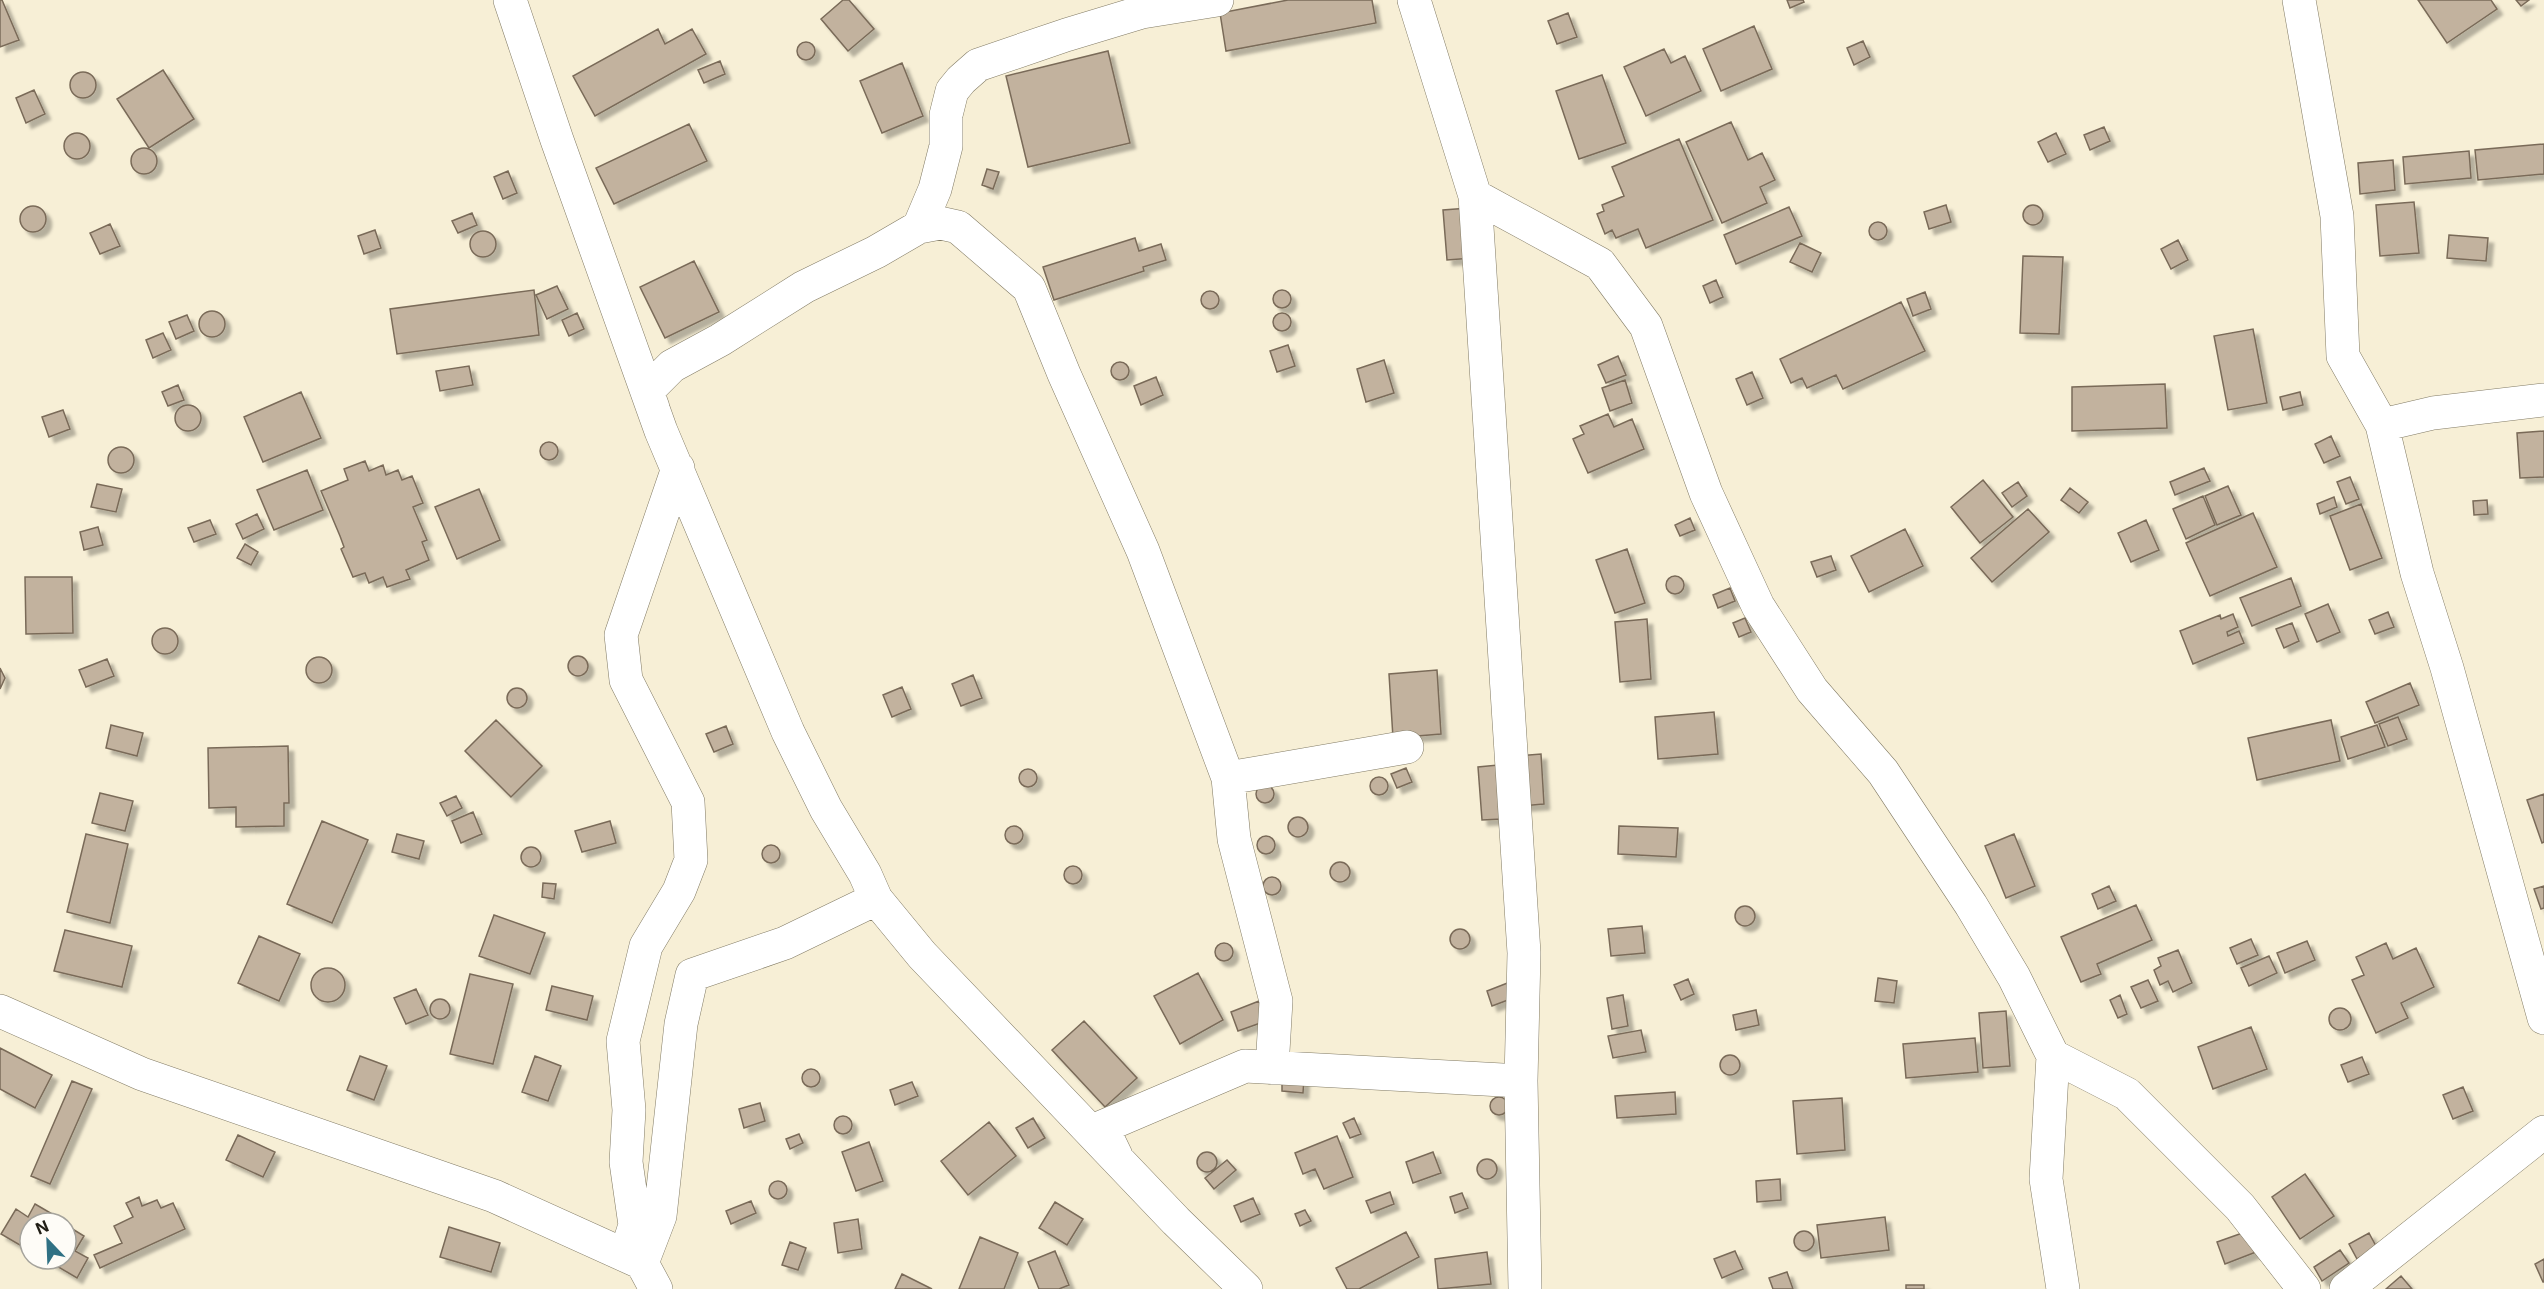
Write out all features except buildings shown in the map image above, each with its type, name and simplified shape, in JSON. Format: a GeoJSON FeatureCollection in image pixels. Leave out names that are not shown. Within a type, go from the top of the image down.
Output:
{"type":"FeatureCollection","features":[{"type":"Feature","properties":{"kind":"street"},"geometry":{"type":"LineString","coordinates":[[510,0],[661,432],[788,732],[826,809],[865,874],[876,899],[922,955],[1176,1221],[1246,1289]]}},
{"type":"Feature","properties":{"kind":"street"},"geometry":{"type":"LineString","coordinates":[[919,227],[935,189],[946,146],[946,115],[952,92],[961,80],[978,65],[1066,34],[1142,12],[1217,0]]}},
{"type":"Feature","properties":{"kind":"street"},"geometry":{"type":"LineString","coordinates":[[1414,0],[1475,196],[1524,953],[1521,1081],[1525,1289]]}},
{"type":"Feature","properties":{"kind":"street"},"geometry":{"type":"LineString","coordinates":[[2299,0],[2337,216],[2343,356],[2382,425],[2417,573],[2447,668],[2544,1018]]}},
{"type":"Feature","properties":{"kind":"street"},"geometry":{"type":"LineString","coordinates":[[1475,196],[1600,264],[1646,326],[1706,494],[1758,606],[1812,690],[1883,772],[1958,886],[2014,977],[2053,1056],[2046,1179],[2062,1289]]}},
{"type":"Feature","properties":{"kind":"street"},"geometry":{"type":"LineString","coordinates":[[661,432],[647,391],[672,366],[720,340],[804,287],[876,252],[919,227],[940,223],[958,227],[1029,288],[1064,374],[1143,551],[1228,778],[1234,840],[1276,1001],[1272,1068]]}},
{"type":"Feature","properties":{"kind":"street"},"geometry":{"type":"LineString","coordinates":[[2382,425],[2433,413],[2544,400]]}},
{"type":"Feature","properties":{"kind":"street"},"geometry":{"type":"LineString","coordinates":[[641,1268],[626,1162],[629,1110],[623,1041],[646,946],[679,891],[691,860],[688,802],[626,680],[621,635],[678,468]]}},
{"type":"Feature","properties":{"kind":"street"},"geometry":{"type":"LineString","coordinates":[[1228,778],[1407,747]]}},
{"type":"Feature","properties":{"kind":"street"},"geometry":{"type":"LineString","coordinates":[[641,1268],[660,1216],[681,1024],[692,975],[785,943],[876,899]]}},
{"type":"Feature","properties":{"kind":"street"},"geometry":{"type":"LineString","coordinates":[[0,1011],[142,1074],[494,1196],[641,1268]]}},
{"type":"Feature","properties":{"kind":"street"},"geometry":{"type":"LineString","coordinates":[[2053,1056],[2127,1094],[2240,1207],[2304,1289]]}},
{"type":"Feature","properties":{"kind":"street"},"geometry":{"type":"LineString","coordinates":[[1117,1157],[1102,1127],[1245,1066],[1521,1081]]}},
{"type":"Feature","properties":{"kind":"street"},"geometry":{"type":"LineString","coordinates":[[2346,1289],[2544,1132]]}}]}
